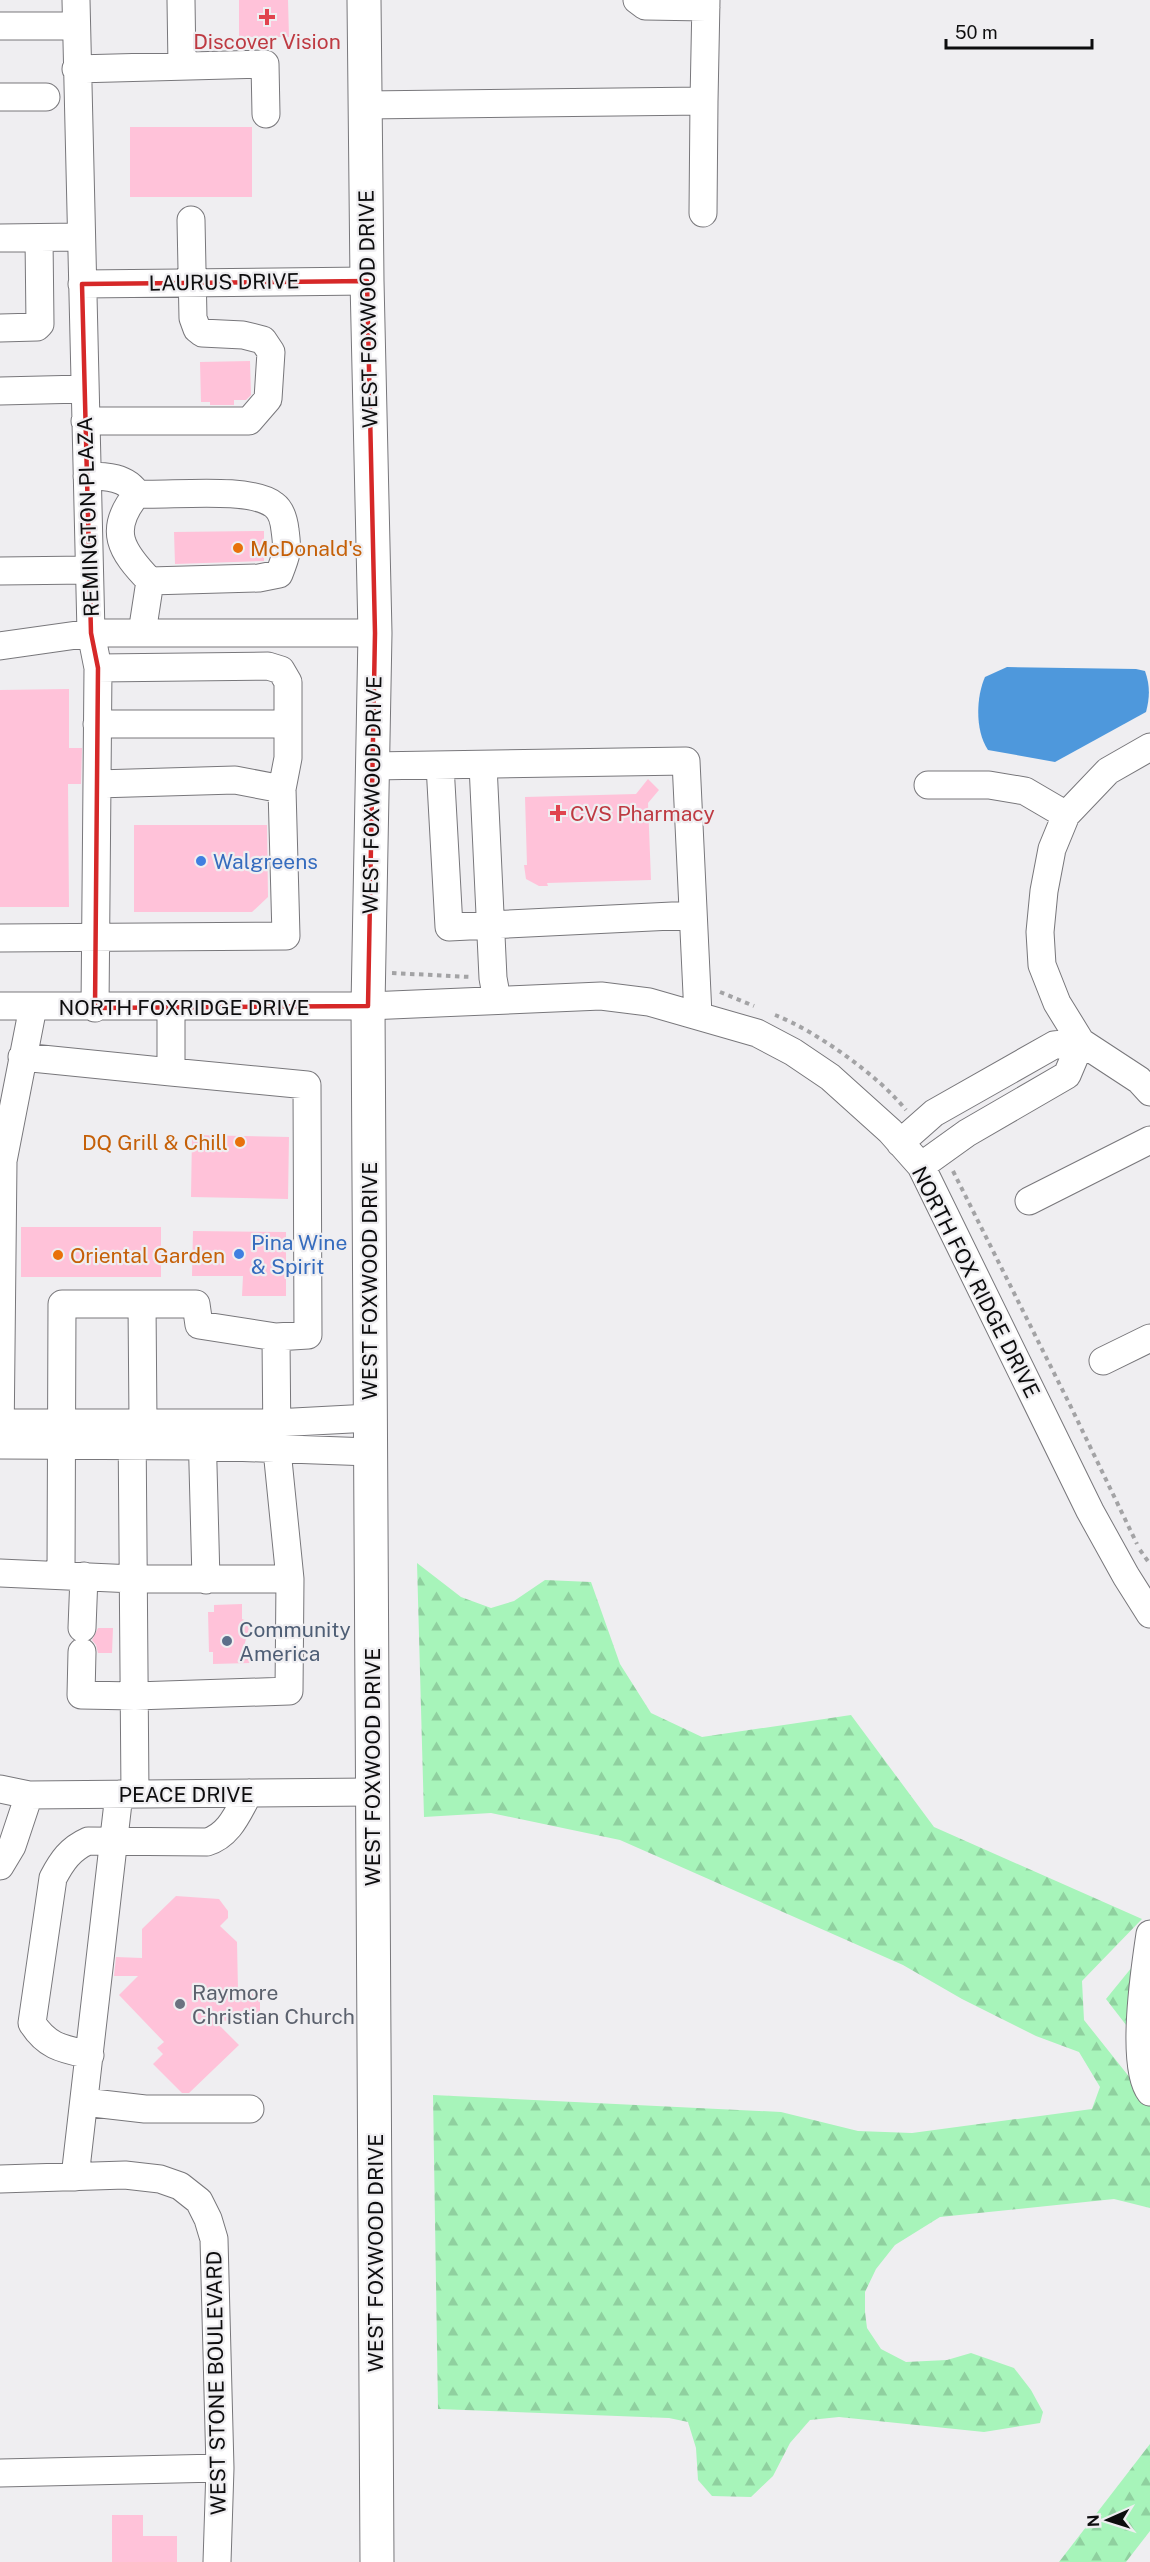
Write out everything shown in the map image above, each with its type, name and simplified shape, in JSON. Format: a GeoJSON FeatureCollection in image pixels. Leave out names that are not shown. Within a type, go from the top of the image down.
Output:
{"type":"FeatureCollection","features":[{"type":"Feature","properties":{"kind":"main road","name":"WEST FOXWOOD DRIVE"},"geometry":{"type":"LineString","coordinates":[[364,0],[367,281],[375,633],[368,1006],[377,2562]]}},
{"type":"Feature","properties":{"kind":"street"},"geometry":{"type":"LineString","coordinates":[[181,0],[182,66]]}},
{"type":"Feature","properties":{"kind":"street"},"geometry":{"type":"LineString","coordinates":[[637,0],[645,6],[706,4],[704,213]]}},
{"type":"Feature","properties":{"kind":"street","name":"REMINGTON PLAZA"},"geometry":{"type":"LineString","coordinates":[[0,26],[76,13],[91,633],[98,668],[95,1008]]}},
{"type":"Feature","properties":{"kind":"street"},"geometry":{"type":"LineString","coordinates":[[76,69],[265,64],[266,114]]}},
{"type":"Feature","properties":{"kind":"street"},"geometry":{"type":"LineString","coordinates":[[0,97],[46,97]]}},
{"type":"Feature","properties":{"kind":"street"},"geometry":{"type":"LineString","coordinates":[[365,105],[704,101]]}},
{"type":"Feature","properties":{"kind":"street"},"geometry":{"type":"LineString","coordinates":[[85,421],[249,421],[268,399],[271,352],[263,340],[243,335],[202,333],[197,329],[193,318],[191,220]]}},
{"type":"Feature","properties":{"kind":"street"},"geometry":{"type":"LineString","coordinates":[[0,238],[80,237]]}},
{"type":"Feature","properties":{"kind":"street"},"geometry":{"type":"LineString","coordinates":[[0,328],[37,327],[40,324],[39,238]]}},
{"type":"Feature","properties":{"kind":"street","name":"LAURUS DRIVE"},"geometry":{"type":"LineString","coordinates":[[81,284],[367,281]]}},
{"type":"Feature","properties":{"kind":"street"},"geometry":{"type":"LineString","coordinates":[[0,391],[84,389]]}},
{"type":"Feature","properties":{"kind":"street"},"geometry":{"type":"LineString","coordinates":[[87,476],[118,479],[133,487],[137,494]]}},
{"type":"Feature","properties":{"kind":"street"},"geometry":{"type":"LineString","coordinates":[[137,494],[247,495],[276,506],[284,522],[288,552],[279,574],[259,578],[150,581],[126,555],[119,534],[121,517],[137,494]]}},
{"type":"Feature","properties":{"kind":"street"},"geometry":{"type":"LineString","coordinates":[[0,571],[89,570]]}},
{"type":"Feature","properties":{"kind":"street"},"geometry":{"type":"LineString","coordinates":[[142,633],[150,581]]}},
{"type":"Feature","properties":{"kind":"street"},"geometry":{"type":"LineString","coordinates":[[0,646],[91,633],[375,633]]}},
{"type":"Feature","properties":{"kind":"street"},"geometry":{"type":"LineString","coordinates":[[0,938],[286,936],[282,789],[288,758],[288,682],[281,670],[268,666],[98,668]]}},
{"type":"Feature","properties":{"kind":"street"},"geometry":{"type":"LineString","coordinates":[[98,724],[288,724]]}},
{"type":"Feature","properties":{"kind":"street"},"geometry":{"type":"LineString","coordinates":[[1150,747],[1108,771],[1066,815],[1052,849],[1044,891],[1040,932],[1042,965],[1057,1003],[1081,1042],[1139,1080],[1150,1092]]}},
{"type":"Feature","properties":{"kind":"street"},"geometry":{"type":"LineString","coordinates":[[372,766],[686,761],[698,1015]]}},
{"type":"Feature","properties":{"kind":"street"},"geometry":{"type":"LineString","coordinates":[[440,765],[449,927],[693,915]]}},
{"type":"Feature","properties":{"kind":"street"},"geometry":{"type":"LineString","coordinates":[[483,765],[495,989]]}},
{"type":"Feature","properties":{"kind":"street"},"geometry":{"type":"LineString","coordinates":[[97,784],[235,780],[282,789]]}},
{"type":"Feature","properties":{"kind":"street"},"geometry":{"type":"LineString","coordinates":[[928,785],[989,785],[1025,791],[1066,815]]}},
{"type":"Feature","properties":{"kind":"street","name":"NORTH FOX RIDGE DRIVE"},"geometry":{"type":"LineString","coordinates":[[368,1006],[495,989],[601,996],[649,1002],[757,1033],[793,1052],[910,1135],[930,1159],[1089,1510],[1150,1614]]}},
{"type":"Feature","properties":{"kind":"street","name":"NORTH FOXRIDGE DRIVE"},"geometry":{"type":"LineString","coordinates":[[0,1006],[95,1008],[368,1006]]}},
{"type":"Feature","properties":{"kind":"street"},"geometry":{"type":"LineString","coordinates":[[33,1007],[3,1161],[0,1444],[62,1433],[136,1430],[202,1434],[277,1450],[370,1452]]}},
{"type":"Feature","properties":{"kind":"street"},"geometry":{"type":"LineString","coordinates":[[171,1007],[171,1072]]}},
{"type":"Feature","properties":{"kind":"street"},"geometry":{"type":"LineString","coordinates":[[910,1135],[934,1113],[1054,1045],[1081,1042]]}},
{"type":"Feature","properties":{"kind":"street"},"geometry":{"type":"LineString","coordinates":[[930,1159],[1067,1075],[1081,1042]]}},
{"type":"Feature","properties":{"kind":"street"},"geometry":{"type":"LineString","coordinates":[[22,1057],[307,1085],[308,1335],[276,1337],[200,1325],[196,1304],[62,1304],[62,1433],[72,1576],[82,1640],[81,1695],[135,1696],[289,1691],[290,1579],[275,1423],[276,1337]]}},
{"type":"Feature","properties":{"kind":"street"},"geometry":{"type":"LineString","coordinates":[[1029,1201],[1150,1140]]}},
{"type":"Feature","properties":{"kind":"street"},"geometry":{"type":"LineString","coordinates":[[0,2179],[75,2177],[113,1840],[127,1794],[135,1696],[136,1430],[142,1304]]}},
{"type":"Feature","properties":{"kind":"street"},"geometry":{"type":"LineString","coordinates":[[1103,1361],[1150,1338]]}},
{"type":"Feature","properties":{"kind":"street"},"geometry":{"type":"LineString","coordinates":[[202,1434],[275,1423],[370,1418]]}},
{"type":"Feature","properties":{"kind":"street"},"geometry":{"type":"LineString","coordinates":[[0,1423],[62,1433]]}},
{"type":"Feature","properties":{"kind":"street"},"geometry":{"type":"LineString","coordinates":[[202,1434],[206,1580]]}},
{"type":"Feature","properties":{"kind":"street"},"geometry":{"type":"LineString","coordinates":[[0,1573],[134,1579],[290,1579]]}},
{"type":"Feature","properties":{"kind":"street","name":"PEACE DRIVE"},"geometry":{"type":"LineString","coordinates":[[0,1789],[29,1795],[372,1792]]}},
{"type":"Feature","properties":{"kind":"street"},"geometry":{"type":"LineString","coordinates":[[90,2055],[51,2044],[40,2035],[32,2023],[53,1878],[62,1861],[75,1846],[88,1841],[207,1842],[216,1839],[224,1834],[249,1793]]}},
{"type":"Feature","properties":{"kind":"street"},"geometry":{"type":"LineString","coordinates":[[0,1866],[21,1822],[29,1795]]}},
{"type":"Feature","properties":{"kind":"street"},"geometry":{"type":"LineString","coordinates":[[1150,1934],[1143,1994],[1140,2060],[1143,2084],[1150,2092]]}},
{"type":"Feature","properties":{"kind":"street"},"geometry":{"type":"LineString","coordinates":[[84,2102],[145,2109],[250,2109]]}},
{"type":"Feature","properties":{"kind":"street","name":"WEST STONE BOULEVARD"},"geometry":{"type":"LineString","coordinates":[[75,2177],[125,2175],[160,2179],[180,2186],[199,2201],[214,2239],[220,2468],[217,2562]]}},
{"type":"Feature","properties":{"kind":"street"},"geometry":{"type":"LineString","coordinates":[[0,2473],[220,2468]]}},
{"type":"Feature","properties":{"kind":"path"},"geometry":{"type":"LineString","coordinates":[[368,974],[403,973],[495,989]]}},
{"type":"Feature","properties":{"kind":"path"},"geometry":{"type":"LineString","coordinates":[[697,987],[762,1009]]}},
{"type":"Feature","properties":{"kind":"path"},"geometry":{"type":"LineString","coordinates":[[772,1014],[793,1022],[848,1057],[901,1104],[910,1135]]}},
{"type":"Feature","properties":{"kind":"path"},"geometry":{"type":"LineString","coordinates":[[930,1159],[957,1177],[1139,1549],[1150,1564]]}},
{"type":"Feature","properties":{"kind":"highlighted area"},"geometry":{"type":"Polygon","coordinates":[[[367,281],[375,633],[368,1006],[95,1008],[98,668],[91,633],[82,284],[367,281]]]}},
{"type":"Feature","properties":{"kind":"green space"},"geometry":{"type":"Polygon","coordinates":[[[417,1563],[461,1597],[491,1608],[514,1601],[545,1580],[591,1582],[620,1664],[651,1713],[702,1737],[851,1715],[934,1827],[1142,1919],[1082,1981],[1084,2020],[1150,2103],[1150,2208],[1114,2199],[940,2217],[895,2245],[876,2269],[865,2292],[867,2328],[881,2349],[906,2362],[947,2360],[971,2353],[1014,2368],[1031,2390],[1043,2412],[1040,2423],[984,2432],[839,2417],[810,2420],[790,2443],[773,2476],[751,2497],[712,2496],[698,2480],[696,2448],[688,2422],[669,2418],[438,2409],[433,2095],[781,2112],[858,2131],[912,2133],[1092,2109],[1100,2087],[1079,2052],[1036,2036],[962,1999],[903,1965],[620,1840],[491,1813],[424,1817],[417,1563]]]}},
{"type":"Feature","properties":{"kind":"green space"},"geometry":{"type":"Polygon","coordinates":[[[1150,1945],[1150,2056],[1106,1999],[1150,1945]]]}},
{"type":"Feature","properties":{"kind":"green space"},"geometry":{"type":"Polygon","coordinates":[[[1150,2444],[1150,2531],[1126,2562],[1059,2562],[1150,2444]]]}},
{"type":"Feature","properties":{"kind":"water"},"geometry":{"type":"Polygon","coordinates":[[[1007,667],[1145,671],[1149,691],[1146,712],[1055,762],[988,750],[981,733],[978,714],[982,685],[985,677],[1007,667]]]}},
{"type":"Feature","properties":{"kind":"building"},"geometry":{"type":"Polygon","coordinates":[[[239,0],[288,0],[289,37],[239,37],[239,0]]]}},
{"type":"Feature","properties":{"kind":"building"},"geometry":{"type":"Polygon","coordinates":[[[130,127],[252,127],[252,197],[130,197],[130,127]]]}},
{"type":"Feature","properties":{"kind":"building"},"geometry":{"type":"Polygon","coordinates":[[[250,361],[251,395],[246,400],[234,400],[234,405],[210,405],[210,402],[201,402],[200,362],[250,361]]]}},
{"type":"Feature","properties":{"kind":"building"},"geometry":{"type":"Polygon","coordinates":[[[264,531],[264,561],[175,564],[174,532],[264,531]]]}},
{"type":"Feature","properties":{"kind":"building"},"geometry":{"type":"Polygon","coordinates":[[[69,689],[69,748],[82,748],[81,784],[68,784],[69,907],[0,907],[0,690],[69,689]]]}},
{"type":"Feature","properties":{"kind":"building","name":"CVS Pharmacy"},"geometry":{"type":"Polygon","coordinates":[[[648,779],[659,790],[648,803],[651,880],[547,883],[548,886],[539,886],[526,879],[524,865],[527,865],[525,797],[636,794],[648,779]]]}},
{"type":"Feature","properties":{"kind":"building","name":"Walgreens"},"geometry":{"type":"Polygon","coordinates":[[[134,825],[267,825],[268,897],[252,912],[134,912],[134,825]]]}},
{"type":"Feature","properties":{"kind":"building"},"geometry":{"type":"Polygon","coordinates":[[[192,1135],[289,1137],[288,1199],[191,1197],[192,1135]]]}},
{"type":"Feature","properties":{"kind":"building"},"geometry":{"type":"Polygon","coordinates":[[[21,1227],[161,1227],[161,1277],[21,1277],[21,1227]]]}},
{"type":"Feature","properties":{"kind":"building","name":"Pina Wine & Spirit"},"geometry":{"type":"Polygon","coordinates":[[[193,1231],[286,1232],[286,1296],[242,1296],[243,1276],[192,1276],[193,1231]]]}},
{"type":"Feature","properties":{"kind":"building","name":"Community America"},"geometry":{"type":"Polygon","coordinates":[[[242,1604],[242,1619],[247,1621],[249,1628],[243,1650],[250,1663],[213,1664],[213,1652],[209,1652],[208,1612],[214,1612],[214,1605],[242,1604]]]}},
{"type":"Feature","properties":{"kind":"building"},"geometry":{"type":"Polygon","coordinates":[[[98,1628],[113,1628],[112,1653],[98,1653],[92,1640],[98,1628]]]}},
{"type":"Feature","properties":{"kind":"building"},"geometry":{"type":"Polygon","coordinates":[[[176,1896],[219,1899],[228,1911],[228,1918],[220,1926],[237,1942],[238,1990],[250,1991],[260,2002],[260,2014],[250,2022],[214,2020],[239,2045],[189,2093],[182,2093],[153,2064],[163,2054],[157,2048],[164,2042],[119,1995],[138,1976],[114,1976],[116,1957],[142,1958],[142,1929],[176,1896]]]}},
{"type":"Feature","properties":{"kind":"building"},"geometry":{"type":"Polygon","coordinates":[[[112,2515],[143,2515],[143,2536],[177,2536],[177,2562],[112,2562],[112,2515]]]}},
{"type":"Feature","properties":{"kind":"place","name":"Discover Vision"},"geometry":{"type":"Point","coordinates":[267,17]}},
{"type":"Feature","properties":{"kind":"place","name":"McDonald's"},"geometry":{"type":"Point","coordinates":[238,548]}},
{"type":"Feature","properties":{"kind":"place","name":"CVS Pharmacy"},"geometry":{"type":"Point","coordinates":[558,813]}},
{"type":"Feature","properties":{"kind":"place","name":"Walgreens"},"geometry":{"type":"Point","coordinates":[201,861]}},
{"type":"Feature","properties":{"kind":"place","name":"DQ Grill & Chill"},"geometry":{"type":"Point","coordinates":[240,1142]}},
{"type":"Feature","properties":{"kind":"place","name":"Pina Wine & Spirit"},"geometry":{"type":"Point","coordinates":[239,1254]}},
{"type":"Feature","properties":{"kind":"place","name":"Oriental Garden"},"geometry":{"type":"Point","coordinates":[58,1255]}},
{"type":"Feature","properties":{"kind":"place","name":"Community America"},"geometry":{"type":"Point","coordinates":[227,1641]}},
{"type":"Feature","properties":{"kind":"place","name":"Raymore Christian Church"},"geometry":{"type":"Point","coordinates":[180,2004]}}]}
